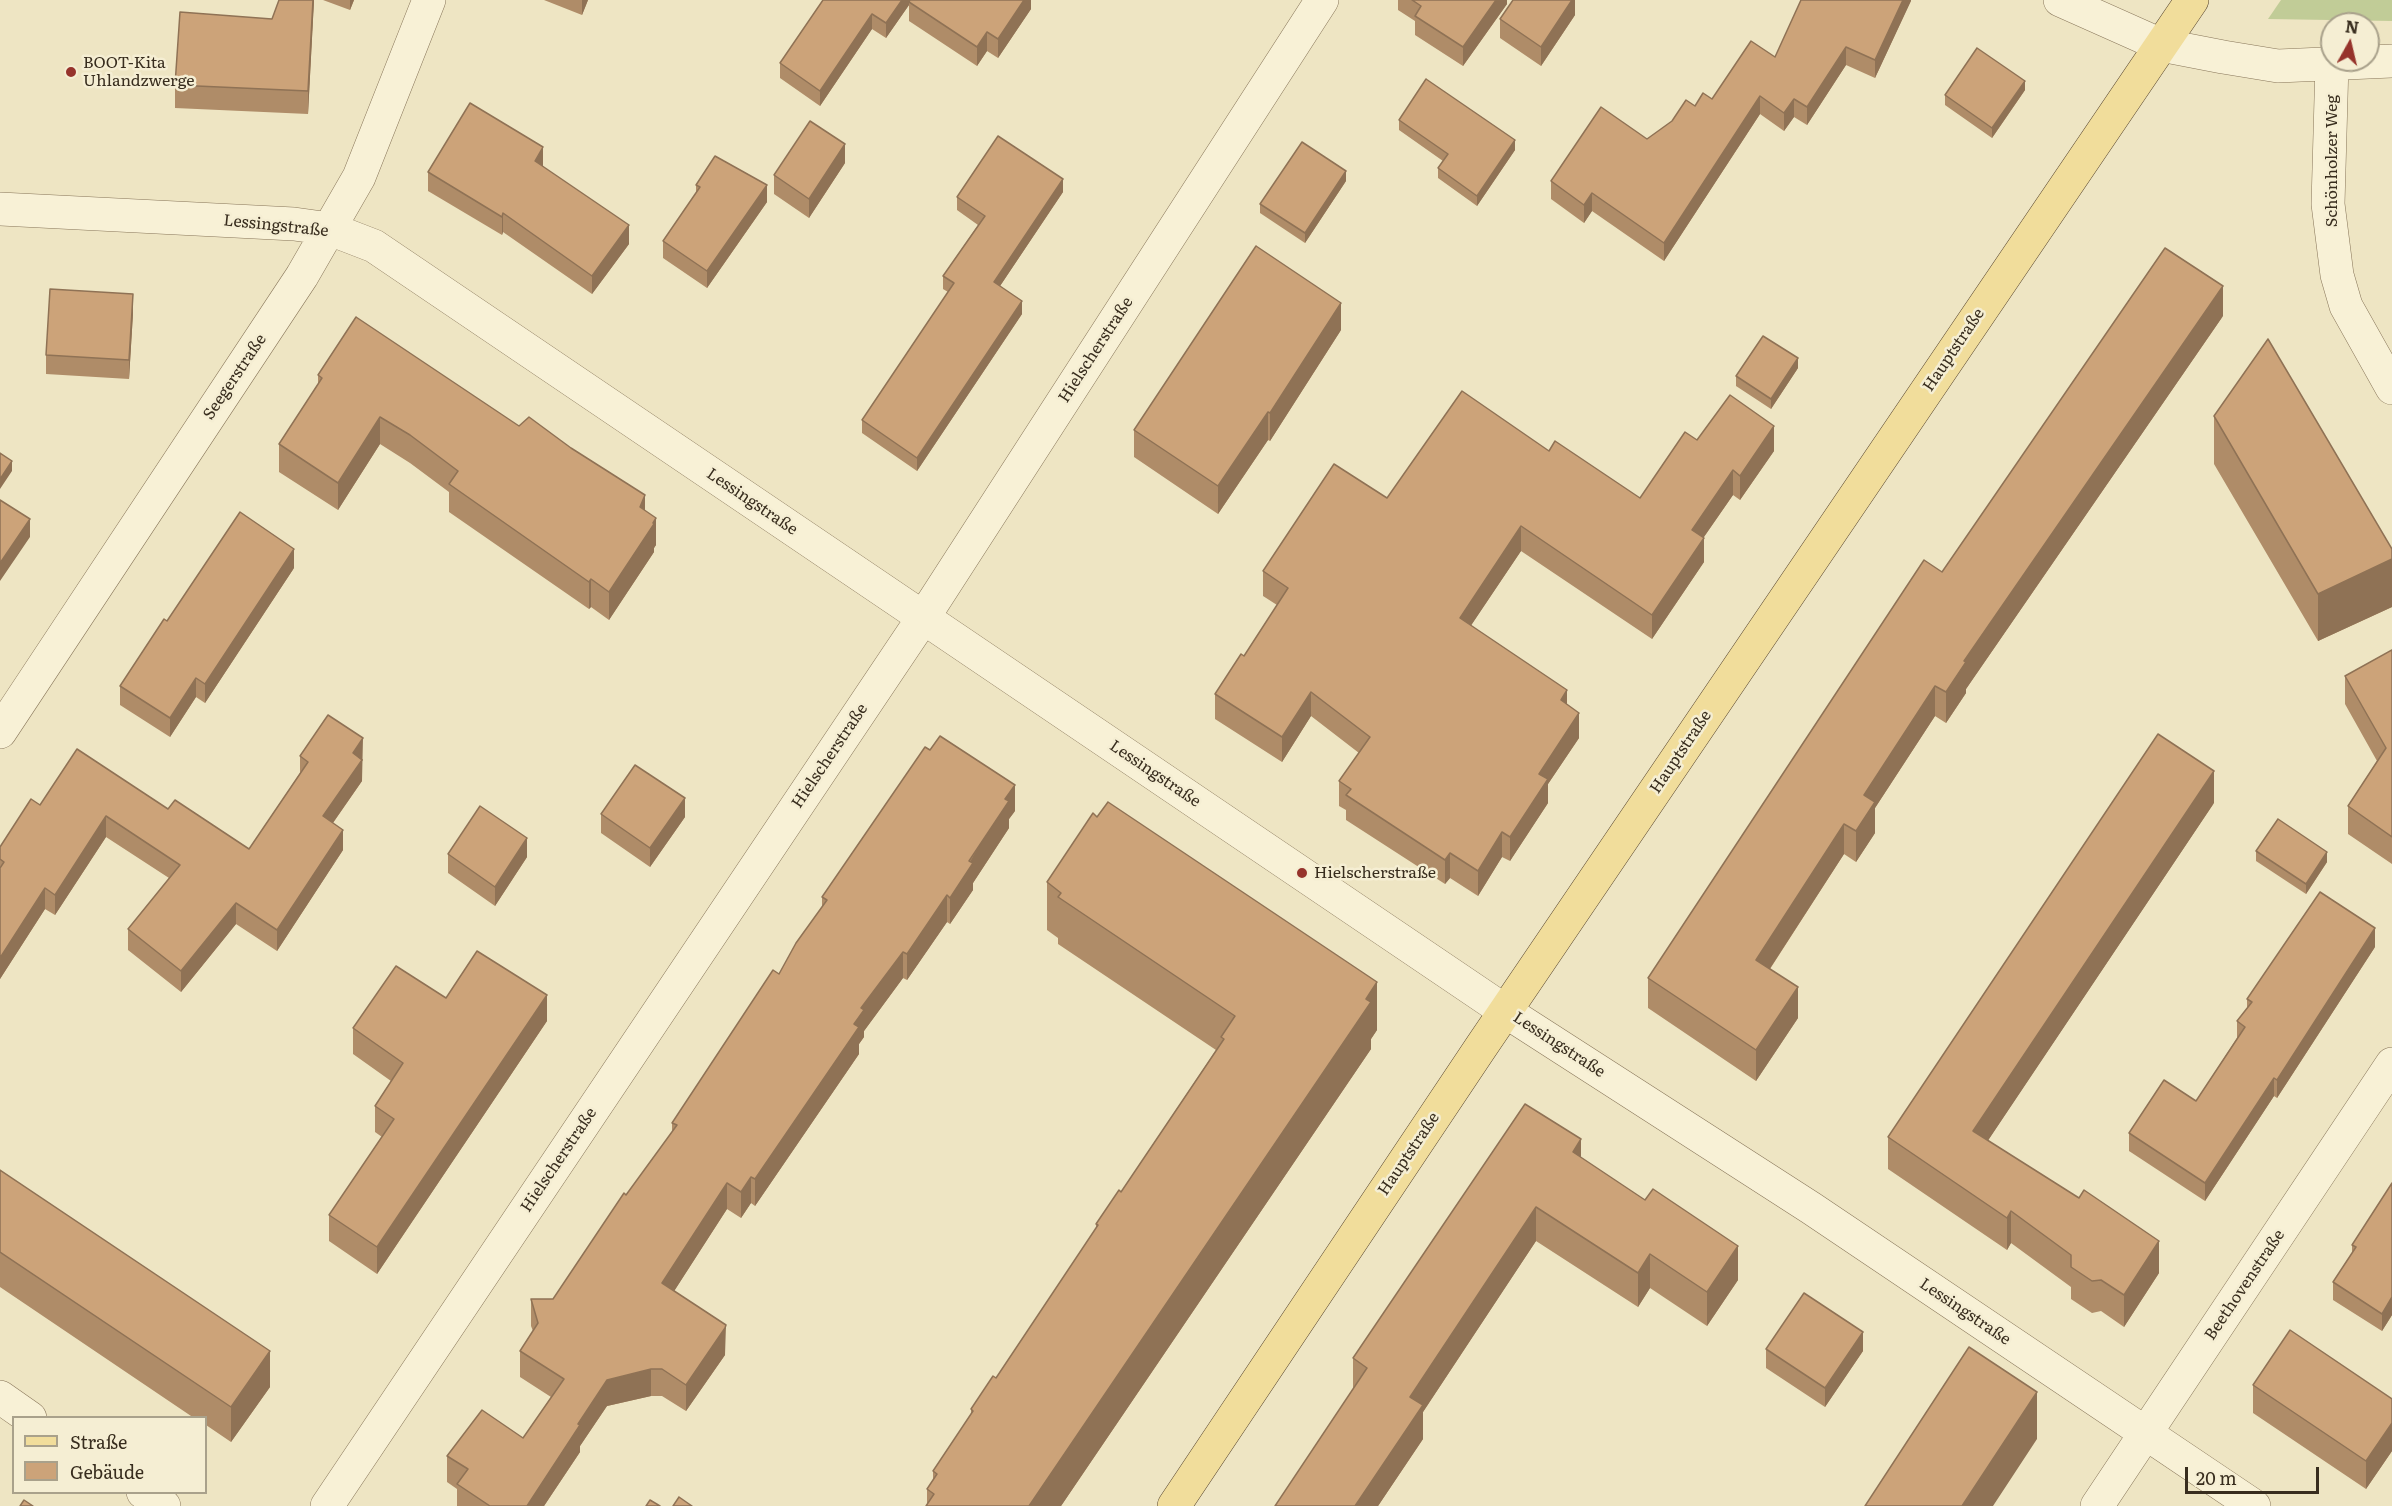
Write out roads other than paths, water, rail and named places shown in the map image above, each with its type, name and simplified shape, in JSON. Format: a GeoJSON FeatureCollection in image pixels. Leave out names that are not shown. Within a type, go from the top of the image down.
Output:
{"type":"FeatureCollection","features":[{"type":"Feature","properties":{"kind":"main road","name":"Hauptstraße"},"geometry":{"type":"LineString","coordinates":[[1174,1506],[1505,1011],[2192,0]]}},
{"type":"Feature","properties":{"kind":"street","name":"Seegerstraße"},"geometry":{"type":"LineString","coordinates":[[0,732],[289,296],[330,229],[359,177],[429,0]]}},
{"type":"Feature","properties":{"kind":"street","name":"Hielscherstraße"},"geometry":{"type":"LineString","coordinates":[[327,1506],[923,618],[1322,0]]}},
{"type":"Feature","properties":{"kind":"street"},"geometry":{"type":"LineString","coordinates":[[2060,0],[2161,45],[2278,66],[2320,64]]}},
{"type":"Feature","properties":{"kind":"street","name":"Schönholzer Weg"},"geometry":{"type":"LineString","coordinates":[[2332,72],[2328,204],[2337,275],[2346,306],[2392,388]]}},
{"type":"Feature","properties":{"kind":"street","name":"Lessingstraße"},"geometry":{"type":"LineString","coordinates":[[0,208],[294,224],[330,229],[374,246],[1505,1011],[1811,1208],[2254,1506]]}},
{"type":"Feature","properties":{"kind":"street","name":"Beethovenstraße"},"geometry":{"type":"LineString","coordinates":[[2097,1506],[2392,1064]]}},
{"type":"Feature","properties":{"kind":"street"},"geometry":{"type":"LineString","coordinates":[[0,1397],[27,1416]]}},
{"type":"Feature","properties":{"kind":"street"},"geometry":{"type":"LineString","coordinates":[[146,1494],[164,1506]]}},
{"type":"Feature","properties":{"kind":"place","name":"BOOT-Kita Uhlandzwerge"},"geometry":{"type":"Point","coordinates":[71,72]}},
{"type":"Feature","properties":{"kind":"place","name":"Hielscherstraße"},"geometry":{"type":"Point","coordinates":[1302,873]}}]}
